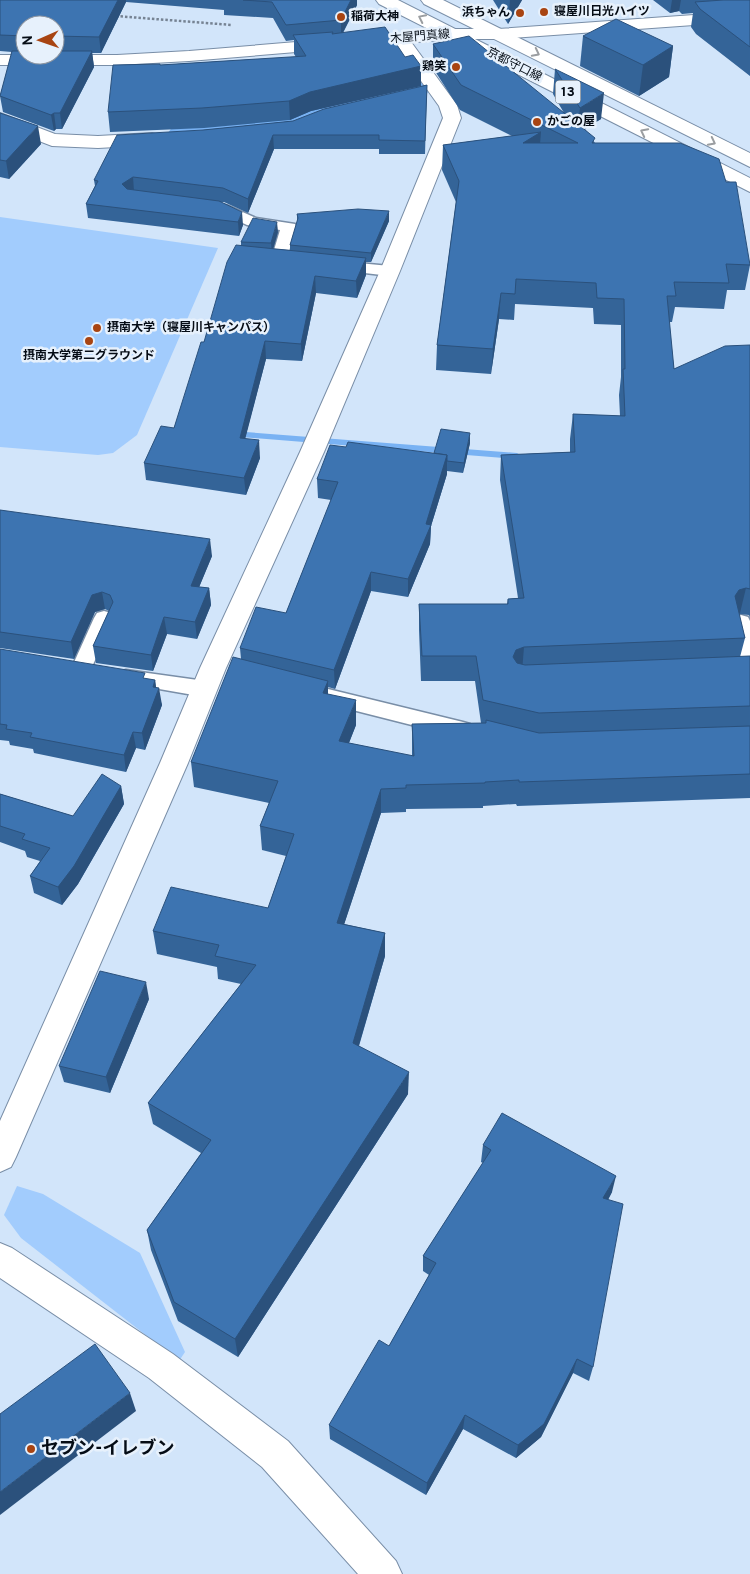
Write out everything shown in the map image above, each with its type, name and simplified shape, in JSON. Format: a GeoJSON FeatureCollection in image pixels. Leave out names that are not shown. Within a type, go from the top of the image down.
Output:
{"type":"FeatureCollection","features":[{"type":"Feature","properties":{"kind":"main road","name":"京都守口線"},"geometry":{"type":"LineString","coordinates":[[385,0],[750,186]]}},
{"type":"Feature","properties":{"kind":"main road","name":"京都守口線"},"geometry":{"type":"LineString","coordinates":[[430,0],[750,161]]}},
{"type":"Feature","properties":{"kind":"main road","name":"木屋門真線"},"geometry":{"type":"LineString","coordinates":[[0,60],[153,58],[453,34],[498,34],[750,16]]}},
{"type":"Feature","properties":{"kind":"main road"},"geometry":{"type":"LineString","coordinates":[[0,1157],[217,677],[390,271],[452,118],[448,105],[425,92],[400,39]]}},
{"type":"Feature","properties":{"kind":"main road"},"geometry":{"type":"LineString","coordinates":[[0,119],[52,140],[98,142],[166,138]]}},
{"type":"Feature","properties":{"kind":"main road"},"geometry":{"type":"LineString","coordinates":[[0,1259],[161,1366],[275,1454],[383,1574]]}},
{"type":"Feature","properties":{"kind":"lane"},"geometry":{"type":"LineString","coordinates":[[197,205],[224,209],[252,222],[289,226],[279,260]]}},
{"type":"Feature","properties":{"kind":"lane"},"geometry":{"type":"LineString","coordinates":[[260,258],[297,262]]}},
{"type":"Feature","properties":{"kind":"lane"},"geometry":{"type":"LineString","coordinates":[[325,265],[390,271]]}},
{"type":"Feature","properties":{"kind":"lane"},"geometry":{"type":"LineString","coordinates":[[104,618],[88,670],[217,677]]}},
{"type":"Feature","properties":{"kind":"lane"},"geometry":{"type":"LineString","coordinates":[[741,622],[750,664]]}},
{"type":"Feature","properties":{"kind":"lane"},"geometry":{"type":"LineString","coordinates":[[308,692],[479,734]]}},
{"type":"Feature","properties":{"kind":"path"},"geometry":{"type":"LineString","coordinates":[[109,15],[235,26]]}},
{"type":"Feature","properties":{"kind":"shaded area","name":"摂南大学第二グラウンド"},"geometry":{"type":"Polygon","coordinates":[[[0,217],[218,248],[137,435],[113,453],[98,455],[0,447],[0,217]]]}},
{"type":"Feature","properties":{"kind":"shaded area"},"geometry":{"type":"Polygon","coordinates":[[[17,1186],[43,1194],[140,1253],[185,1352],[179,1361],[21,1238],[4,1215],[17,1186]]]}},
{"type":"Feature","properties":{"kind":"building"},"geometry":{"type":"Polygon","coordinates":[[[0,0],[118,0],[99,37],[65,36],[65,15],[15,15],[15,36],[0,35],[0,0]]]}},
{"type":"Feature","properties":{"kind":"building"},"geometry":{"type":"Polygon","coordinates":[[[243,0],[351,0],[341,20],[286,25],[272,2],[243,0]]]}},
{"type":"Feature","properties":{"kind":"building"},"geometry":{"type":"Polygon","coordinates":[[[750,0],[750,47],[700,9],[695,2],[750,0]]]}},
{"type":"Feature","properties":{"kind":"building"},"geometry":{"type":"Polygon","coordinates":[[[616,19],[673,46],[643,65],[583,36],[616,19]]]}},
{"type":"Feature","properties":{"kind":"building"},"geometry":{"type":"Polygon","coordinates":[[[385,27],[405,57],[413,55],[421,66],[310,92],[289,101],[202,108],[108,112],[113,65],[160,65],[306,56],[293,35],[333,32],[332,34],[385,27]]]}},
{"type":"Feature","properties":{"kind":"building"},"geometry":{"type":"Polygon","coordinates":[[[469,36],[595,138],[592,143],[680,143],[719,159],[726,182],[736,182],[750,265],[726,264],[729,283],[674,282],[676,296],[667,296],[674,369],[725,346],[750,345],[750,589],[739,590],[735,596],[745,638],[524,647],[516,650],[513,657],[517,663],[525,665],[750,656],[750,706],[539,713],[483,700],[476,656],[422,656],[419,604],[508,604],[508,599],[524,598],[501,455],[575,452],[573,414],[625,416],[623,369],[625,369],[624,299],[597,298],[596,283],[516,279],[515,294],[501,293],[493,349],[437,345],[459,181],[443,145],[541,132],[523,143],[578,143],[461,85],[433,44],[469,36]]]}},
{"type":"Feature","properties":{"kind":"building"},"geometry":{"type":"Polygon","coordinates":[[[12,51],[15,51],[15,65],[65,65],[65,51],[92,51],[60,113],[51,115],[0,96],[12,51]]]}},
{"type":"Feature","properties":{"kind":"building"},"geometry":{"type":"Polygon","coordinates":[[[555,69],[604,93],[580,108],[555,69]]]}},
{"type":"Feature","properties":{"kind":"building"},"geometry":{"type":"Polygon","coordinates":[[[427,85],[425,141],[379,140],[379,135],[273,135],[248,199],[223,188],[133,177],[122,184],[127,189],[219,201],[242,212],[238,222],[86,204],[98,181],[94,180],[117,135],[203,130],[293,121],[324,109],[427,85]]]}},
{"type":"Feature","properties":{"kind":"building"},"geometry":{"type":"Polygon","coordinates":[[[0,113],[38,126],[6,161],[0,160],[0,113]]]}},
{"type":"Feature","properties":{"kind":"building"},"geometry":{"type":"Polygon","coordinates":[[[358,209],[389,211],[371,253],[290,245],[298,218],[297,214],[358,209]]]}},
{"type":"Feature","properties":{"kind":"building"},"geometry":{"type":"Polygon","coordinates":[[[253,218],[277,222],[271,243],[241,242],[253,218]]]}},
{"type":"Feature","properties":{"kind":"building"},"geometry":{"type":"Polygon","coordinates":[[[236,245],[366,258],[356,281],[315,276],[301,344],[265,341],[240,438],[259,440],[244,478],[144,463],[161,426],[174,428],[201,342],[204,342],[227,262],[236,245]]]}},
{"type":"Feature","properties":{"kind":"building"},"geometry":{"type":"Polygon","coordinates":[[[441,429],[470,433],[464,463],[447,461],[447,455],[434,453],[441,429]]]}},
{"type":"Feature","properties":{"kind":"building"},"geometry":{"type":"Polygon","coordinates":[[[348,442],[447,455],[426,524],[431,525],[408,579],[371,572],[334,670],[240,648],[256,607],[286,613],[338,482],[317,479],[330,445],[346,447],[348,442]]]}},
{"type":"Feature","properties":{"kind":"building"},"geometry":{"type":"Polygon","coordinates":[[[0,510],[210,539],[191,586],[209,588],[195,622],[164,617],[151,655],[93,646],[113,602],[110,595],[102,592],[92,595],[71,642],[0,632],[0,510]]]}},
{"type":"Feature","properties":{"kind":"building"},"geometry":{"type":"Polygon","coordinates":[[[0,649],[145,673],[143,678],[155,680],[153,687],[159,688],[142,733],[133,732],[124,755],[30,737],[32,733],[6,729],[7,725],[0,724],[0,649]]]}},
{"type":"Feature","properties":{"kind":"building"},"geometry":{"type":"Polygon","coordinates":[[[233,657],[328,681],[323,693],[356,700],[339,741],[414,756],[412,724],[486,723],[486,720],[539,733],[750,726],[750,774],[519,782],[519,780],[406,785],[406,788],[381,789],[337,923],[385,933],[353,1043],[409,1072],[235,1339],[174,1302],[147,1230],[211,1140],[148,1103],[256,965],[215,956],[219,945],[153,931],[171,887],[268,908],[294,834],[260,826],[278,781],[191,762],[233,657]]]}},
{"type":"Feature","properties":{"kind":"building"},"geometry":{"type":"Polygon","coordinates":[[[102,774],[121,786],[74,866],[58,887],[30,876],[50,848],[22,839],[25,834],[0,826],[0,794],[73,816],[102,774]]]}},
{"type":"Feature","properties":{"kind":"building"},"geometry":{"type":"Polygon","coordinates":[[[100,971],[146,982],[106,1077],[59,1066],[100,971]]]}},
{"type":"Feature","properties":{"kind":"building"},"geometry":{"type":"Polygon","coordinates":[[[502,1113],[616,1176],[603,1198],[623,1204],[593,1367],[577,1359],[544,1424],[518,1445],[465,1415],[427,1483],[329,1425],[379,1340],[389,1346],[436,1263],[423,1256],[491,1150],[483,1145],[502,1113]]]}},
{"type":"Feature","properties":{"kind":"building"},"geometry":{"type":"Polygon","coordinates":[[[95,1344],[130,1393],[0,1492],[0,1414],[95,1344]]]}},
{"type":"Feature","properties":{"kind":"waterway"},"geometry":{"type":"LineString","coordinates":[[191,133],[281,123],[292,118],[405,92]]}},
{"type":"Feature","properties":{"kind":"waterway"},"geometry":{"type":"LineString","coordinates":[[232,434],[517,456]]}},
{"type":"Feature","properties":{"kind":"place","name":"寝屋川日光ハイツ"},"geometry":{"type":"Point","coordinates":[544,12]}},
{"type":"Feature","properties":{"kind":"place","name":"浜ちゃん"},"geometry":{"type":"Point","coordinates":[520,13]}},
{"type":"Feature","properties":{"kind":"place","name":"稲荷大神"},"geometry":{"type":"Point","coordinates":[341,17]}},
{"type":"Feature","properties":{"kind":"place","name":"鶏笑"},"geometry":{"type":"Point","coordinates":[456,67]}},
{"type":"Feature","properties":{"kind":"place","name":"かごの屋"},"geometry":{"type":"Point","coordinates":[537,122]}},
{"type":"Feature","properties":{"kind":"place","name":"摂南大学（寝屋川キャンパス）"},"geometry":{"type":"Point","coordinates":[97,328]}},
{"type":"Feature","properties":{"kind":"place","name":"摂南大学第二グラウンド"},"geometry":{"type":"Point","coordinates":[89,341]}},
{"type":"Feature","properties":{"kind":"place","name":"セブン-イレブン"},"geometry":{"type":"Point","coordinates":[31,1449]}}]}
